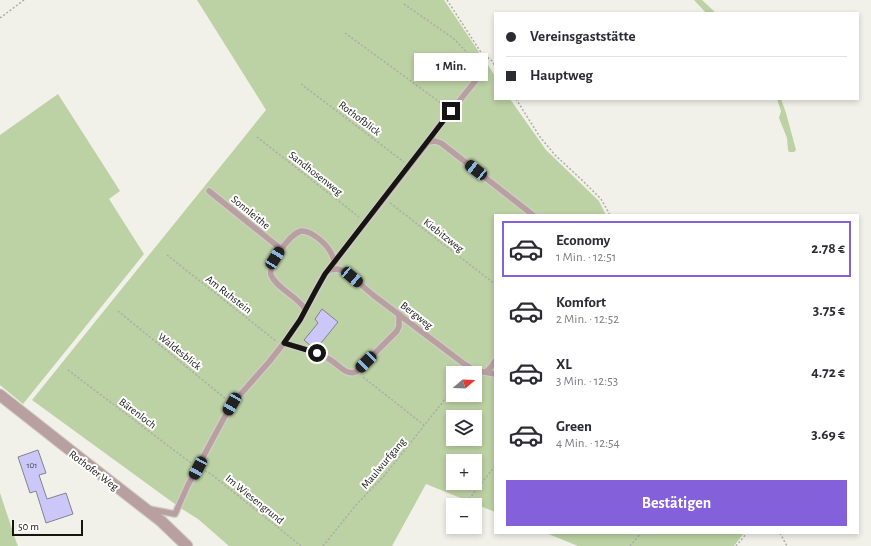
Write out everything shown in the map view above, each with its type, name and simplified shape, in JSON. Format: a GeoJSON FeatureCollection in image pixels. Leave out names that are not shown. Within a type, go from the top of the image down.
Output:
{"type":"FeatureCollection","features":[{"type":"Feature","properties":{"kind":"street","name":"Rothofer Weg"},"geometry":{"type":"LineString","coordinates":[[0,396],[145,508],[187,546]]}},
{"type":"Feature","properties":{"kind":"lane"},"geometry":{"type":"LineString","coordinates":[[145,508],[175,514],[188,485],[232,404],[283,344],[300,320],[316,290],[334,262],[477,79]]}},
{"type":"Feature","properties":{"kind":"lane"},"geometry":{"type":"LineString","coordinates":[[428,142],[435,141],[441,143],[532,214]]}},
{"type":"Feature","properties":{"kind":"lane","name":"Sonnleithe"},"geometry":{"type":"LineString","coordinates":[[209,191],[281,249]]}},
{"type":"Feature","properties":{"kind":"lane"},"geometry":{"type":"LineString","coordinates":[[305,309],[302,304],[279,285],[272,276],[272,266],[281,249],[295,234],[301,231],[308,232],[318,238],[328,248],[332,254],[334,262]]}},
{"type":"Feature","properties":{"kind":"lane","name":"Bergweg"},"geometry":{"type":"LineString","coordinates":[[329,270],[337,269],[345,271],[463,363],[474,370],[494,374]]}},
{"type":"Feature","properties":{"kind":"lane"},"geometry":{"type":"LineString","coordinates":[[283,344],[317,353],[329,358],[352,374],[356,372],[397,331],[399,326],[399,314]]}},
{"type":"Feature","properties":{"kind":"lane"},"geometry":{"type":"LineString","coordinates":[[486,372],[494,362]]}},
{"type":"Feature","properties":{"kind":"path"},"geometry":{"type":"LineString","coordinates":[[0,18],[24,0]]}},
{"type":"Feature","properties":{"kind":"path"},"geometry":{"type":"LineString","coordinates":[[447,0],[484,57],[486,56],[494,65]]}},
{"type":"Feature","properties":{"kind":"path"},"geometry":{"type":"LineString","coordinates":[[404,4],[453,38],[478,64],[480,71],[477,79]]}},
{"type":"Feature","properties":{"kind":"path"},"geometry":{"type":"LineString","coordinates":[[345,33],[451,111]]}},
{"type":"Feature","properties":{"kind":"path"},"geometry":{"type":"LineString","coordinates":[[478,64],[477,63],[484,57]]}},
{"type":"Feature","properties":{"kind":"path","name":"Rothofblick"},"geometry":{"type":"LineString","coordinates":[[301,84],[409,165]]}},
{"type":"Feature","properties":{"kind":"path"},"geometry":{"type":"LineString","coordinates":[[517,100],[540,137],[555,155],[601,199],[609,214]]}},
{"type":"Feature","properties":{"kind":"path","name":"Sandhosenweg"},"geometry":{"type":"LineString","coordinates":[[257,137],[365,222]]}},
{"type":"Feature","properties":{"kind":"path","name":"Kiebitzweg"},"geometry":{"type":"LineString","coordinates":[[384,199],[494,283]]}},
{"type":"Feature","properties":{"kind":"path","name":"Am Ruhstein"},"geometry":{"type":"LineString","coordinates":[[167,255],[283,344]]}},
{"type":"Feature","properties":{"kind":"path","name":"Waldesblick"},"geometry":{"type":"LineString","coordinates":[[118,311],[232,404]]}},
{"type":"Feature","properties":{"kind":"path","name":"Bärenloch"},"geometry":{"type":"LineString","coordinates":[[68,370],[198,468]]}},
{"type":"Feature","properties":{"kind":"path"},"geometry":{"type":"LineString","coordinates":[[356,372],[424,425]]}},
{"type":"Feature","properties":{"kind":"path","name":"Maulwurfgang"},"geometry":{"type":"LineString","coordinates":[[323,546],[356,505],[386,475],[446,398]]}},
{"type":"Feature","properties":{"kind":"path"},"geometry":{"type":"LineString","coordinates":[[471,498],[494,467]]}},
{"type":"Feature","properties":{"kind":"path","name":"Im Wiesengrund"},"geometry":{"type":"LineString","coordinates":[[198,468],[211,474],[301,546]]}},
{"type":"Feature","properties":{"kind":"path"},"geometry":{"type":"LineString","coordinates":[[630,546],[640,534]]}},
{"type":"Feature","properties":{"kind":"path"},"geometry":{"type":"LineString","coordinates":[[736,546],[746,534]]}},
{"type":"Feature","properties":{"kind":"path"},"geometry":{"type":"LineString","coordinates":[[781,534],[787,546]]}},
{"type":"Feature","properties":{"kind":"green space"},"geometry":{"type":"Polygon","coordinates":[[[197,0],[444,0],[479,52],[476,56],[486,62],[494,74],[494,100],[511,100],[546,150],[599,201],[606,214],[494,214],[494,512],[482,507],[482,498],[460,498],[426,484],[392,546],[229,546],[198,519],[179,507],[32,400],[266,110],[197,0]]]}},
{"type":"Feature","properties":{"kind":"green space"},"geometry":{"type":"Polygon","coordinates":[[[694,0],[702,0],[715,12],[705,12],[694,0]]]}},
{"type":"Feature","properties":{"kind":"green space"},"geometry":{"type":"Polygon","coordinates":[[[58,94],[120,191],[109,199],[144,254],[23,404],[0,385],[0,135],[58,94]]]}},
{"type":"Feature","properties":{"kind":"green space"},"geometry":{"type":"Polygon","coordinates":[[[777,100],[781,100],[786,113],[796,150],[794,152],[789,152],[788,150],[787,138],[779,118],[781,111],[777,100]]]}},
{"type":"Feature","properties":{"kind":"green space"},"geometry":{"type":"Polygon","coordinates":[[[0,493],[17,544],[18,546],[0,546],[0,493]]]}},
{"type":"Feature","properties":{"kind":"green space"},"geometry":{"type":"Polygon","coordinates":[[[548,534],[743,534],[734,546],[578,546],[548,534]]]}},
{"type":"Feature","properties":{"kind":"building"},"geometry":{"type":"Polygon","coordinates":[[[322,309],[338,322],[317,348],[311,346],[304,340],[318,323],[315,319],[322,309]]]}},
{"type":"Feature","properties":{"kind":"building"},"geometry":{"type":"Polygon","coordinates":[[[38,450],[46,473],[39,475],[47,499],[66,493],[73,514],[46,523],[36,491],[30,493],[18,457],[38,450]]]}},
{"type":"Feature","properties":{"kind":"route"},"geometry":{"type":"LineString","coordinates":[[317,353],[284,343],[300,320],[325,274],[451,111]]}}]}
